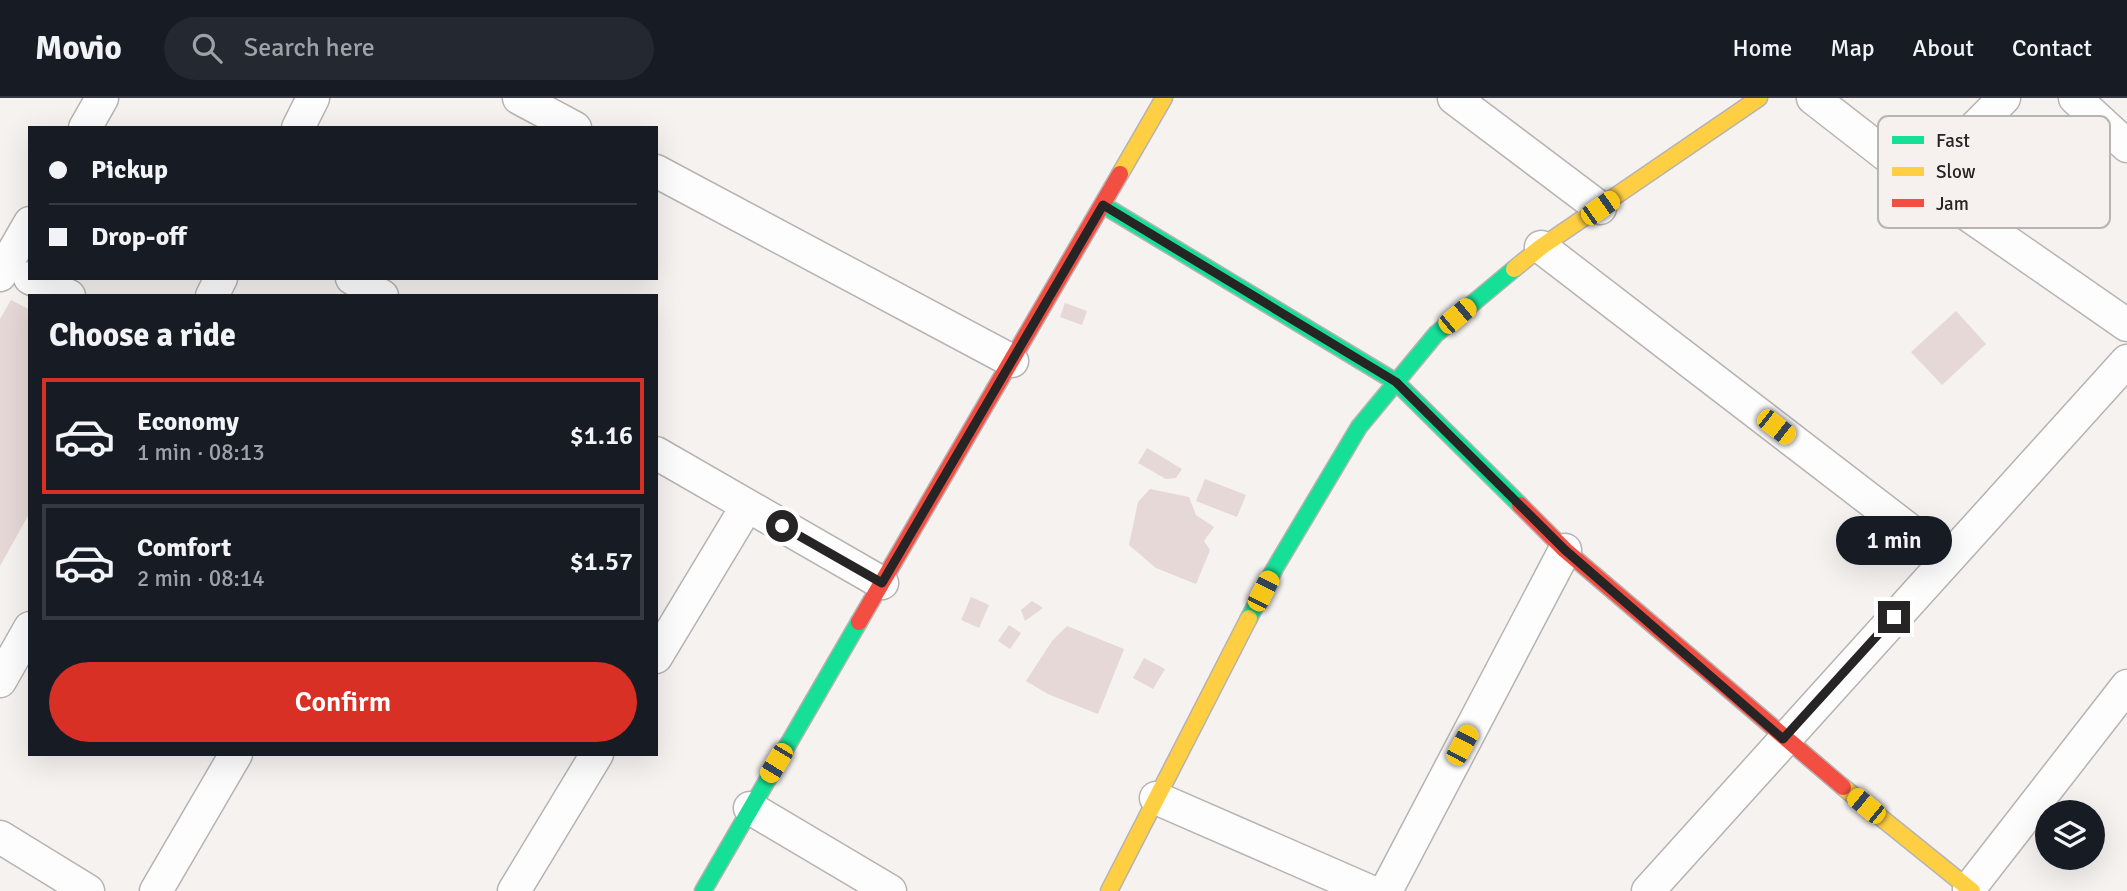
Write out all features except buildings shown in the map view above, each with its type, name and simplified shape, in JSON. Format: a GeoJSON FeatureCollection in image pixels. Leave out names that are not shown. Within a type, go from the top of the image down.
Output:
{"type":"FeatureCollection","features":[{"type":"Feature","properties":{"kind":"street"},"geometry":{"type":"LineString","coordinates":[[86,126],[103,98]]}},
{"type":"Feature","properties":{"kind":"street"},"geometry":{"type":"LineString","coordinates":[[299,126],[313,98]]}},
{"type":"Feature","properties":{"kind":"street"},"geometry":{"type":"LineString","coordinates":[[519,98],[571,126]]}},
{"type":"Feature","properties":{"kind":"street"},"geometry":{"type":"LineString","coordinates":[[703,891],[1164,98]]}},
{"type":"Feature","properties":{"kind":"street"},"geometry":{"type":"LineString","coordinates":[[1454,98],[1600,208]]}},
{"type":"Feature","properties":{"kind":"street"},"geometry":{"type":"LineString","coordinates":[[1109,891],[1275,568],[1359,427],[1436,334],[1541,247],[1759,98]]}},
{"type":"Feature","properties":{"kind":"street"},"geometry":{"type":"LineString","coordinates":[[1813,98],[1878,149]]}},
{"type":"Feature","properties":{"kind":"street"},"geometry":{"type":"LineString","coordinates":[[1986,116],[2004,98]]}},
{"type":"Feature","properties":{"kind":"street"},"geometry":{"type":"LineString","coordinates":[[2075,98],[2094,116]]}},
{"type":"Feature","properties":{"kind":"street"},"geometry":{"type":"LineString","coordinates":[[2110,130],[2127,146]]}},
{"type":"Feature","properties":{"kind":"street"},"geometry":{"type":"LineString","coordinates":[[658,172],[1012,361]]}},
{"type":"Feature","properties":{"kind":"street"},"geometry":{"type":"LineString","coordinates":[[1103,205],[1396,382],[1565,550],[1783,739],[1970,890],[2127,686]]}},
{"type":"Feature","properties":{"kind":"street"},"geometry":{"type":"LineString","coordinates":[[1987,228],[2127,325]]}},
{"type":"Feature","properties":{"kind":"street"},"geometry":{"type":"LineString","coordinates":[[16,275],[28,230]]}},
{"type":"Feature","properties":{"kind":"street"},"geometry":{"type":"LineString","coordinates":[[1541,247],[1947,559]]}},
{"type":"Feature","properties":{"kind":"street"},"geometry":{"type":"LineString","coordinates":[[29,280],[64,294]]}},
{"type":"Feature","properties":{"kind":"street"},"geometry":{"type":"LineString","coordinates":[[355,280],[379,294]]}},
{"type":"Feature","properties":{"kind":"street"},"geometry":{"type":"LineString","coordinates":[[1648,891],[2127,361]]}},
{"type":"Feature","properties":{"kind":"street"},"geometry":{"type":"LineString","coordinates":[[658,454],[882,583]]}},
{"type":"Feature","properties":{"kind":"street"},"geometry":{"type":"LineString","coordinates":[[658,653],[747,506]]}},
{"type":"Feature","properties":{"kind":"street"},"geometry":{"type":"LineString","coordinates":[[1386,891],[1565,550]]}},
{"type":"Feature","properties":{"kind":"street"},"geometry":{"type":"LineString","coordinates":[[0,681],[28,632]]}},
{"type":"Feature","properties":{"kind":"street"},"geometry":{"type":"LineString","coordinates":[[156,891],[235,756]]}},
{"type":"Feature","properties":{"kind":"street"},"geometry":{"type":"LineString","coordinates":[[514,891],[596,756]]}},
{"type":"Feature","properties":{"kind":"street"},"geometry":{"type":"LineString","coordinates":[[1156,798],[1369,891]]}},
{"type":"Feature","properties":{"kind":"street"},"geometry":{"type":"LineString","coordinates":[[750,808],[890,891]]}},
{"type":"Feature","properties":{"kind":"street"},"geometry":{"type":"LineString","coordinates":[[0,837],[88,891]]}},
{"type":"Feature","properties":{"kind":"traffic: fast"},"geometry":{"type":"LineString","coordinates":[[1103,205],[1396,382],[1520,505]]}},
{"type":"Feature","properties":{"kind":"traffic: fast"},"geometry":{"type":"LineString","coordinates":[[1249,618],[1275,568],[1359,427],[1436,334],[1514,269]]}},
{"type":"Feature","properties":{"kind":"traffic: fast"},"geometry":{"type":"LineString","coordinates":[[703,891],[859,622]]}},
{"type":"Feature","properties":{"kind":"traffic: slow"},"geometry":{"type":"LineString","coordinates":[[1120,174],[1164,98]]}},
{"type":"Feature","properties":{"kind":"traffic: slow"},"geometry":{"type":"LineString","coordinates":[[1514,269],[1541,247],[1759,98]]}},
{"type":"Feature","properties":{"kind":"traffic: slow"},"geometry":{"type":"LineString","coordinates":[[1109,891],[1249,618]]}},
{"type":"Feature","properties":{"kind":"traffic: slow"},"geometry":{"type":"LineString","coordinates":[[1843,787],[1972,891]]}},
{"type":"Feature","properties":{"kind":"traffic: jam"},"geometry":{"type":"LineString","coordinates":[[859,622],[1120,174]]}},
{"type":"Feature","properties":{"kind":"traffic: jam"},"geometry":{"type":"LineString","coordinates":[[1520,505],[1565,550],[1843,787]]}},
{"type":"Feature","properties":{"kind":"route"},"geometry":{"type":"LineString","coordinates":[[782,526],[882,583],[1103,205],[1396,382],[1565,550],[1783,739],[1894,617]]}}]}
